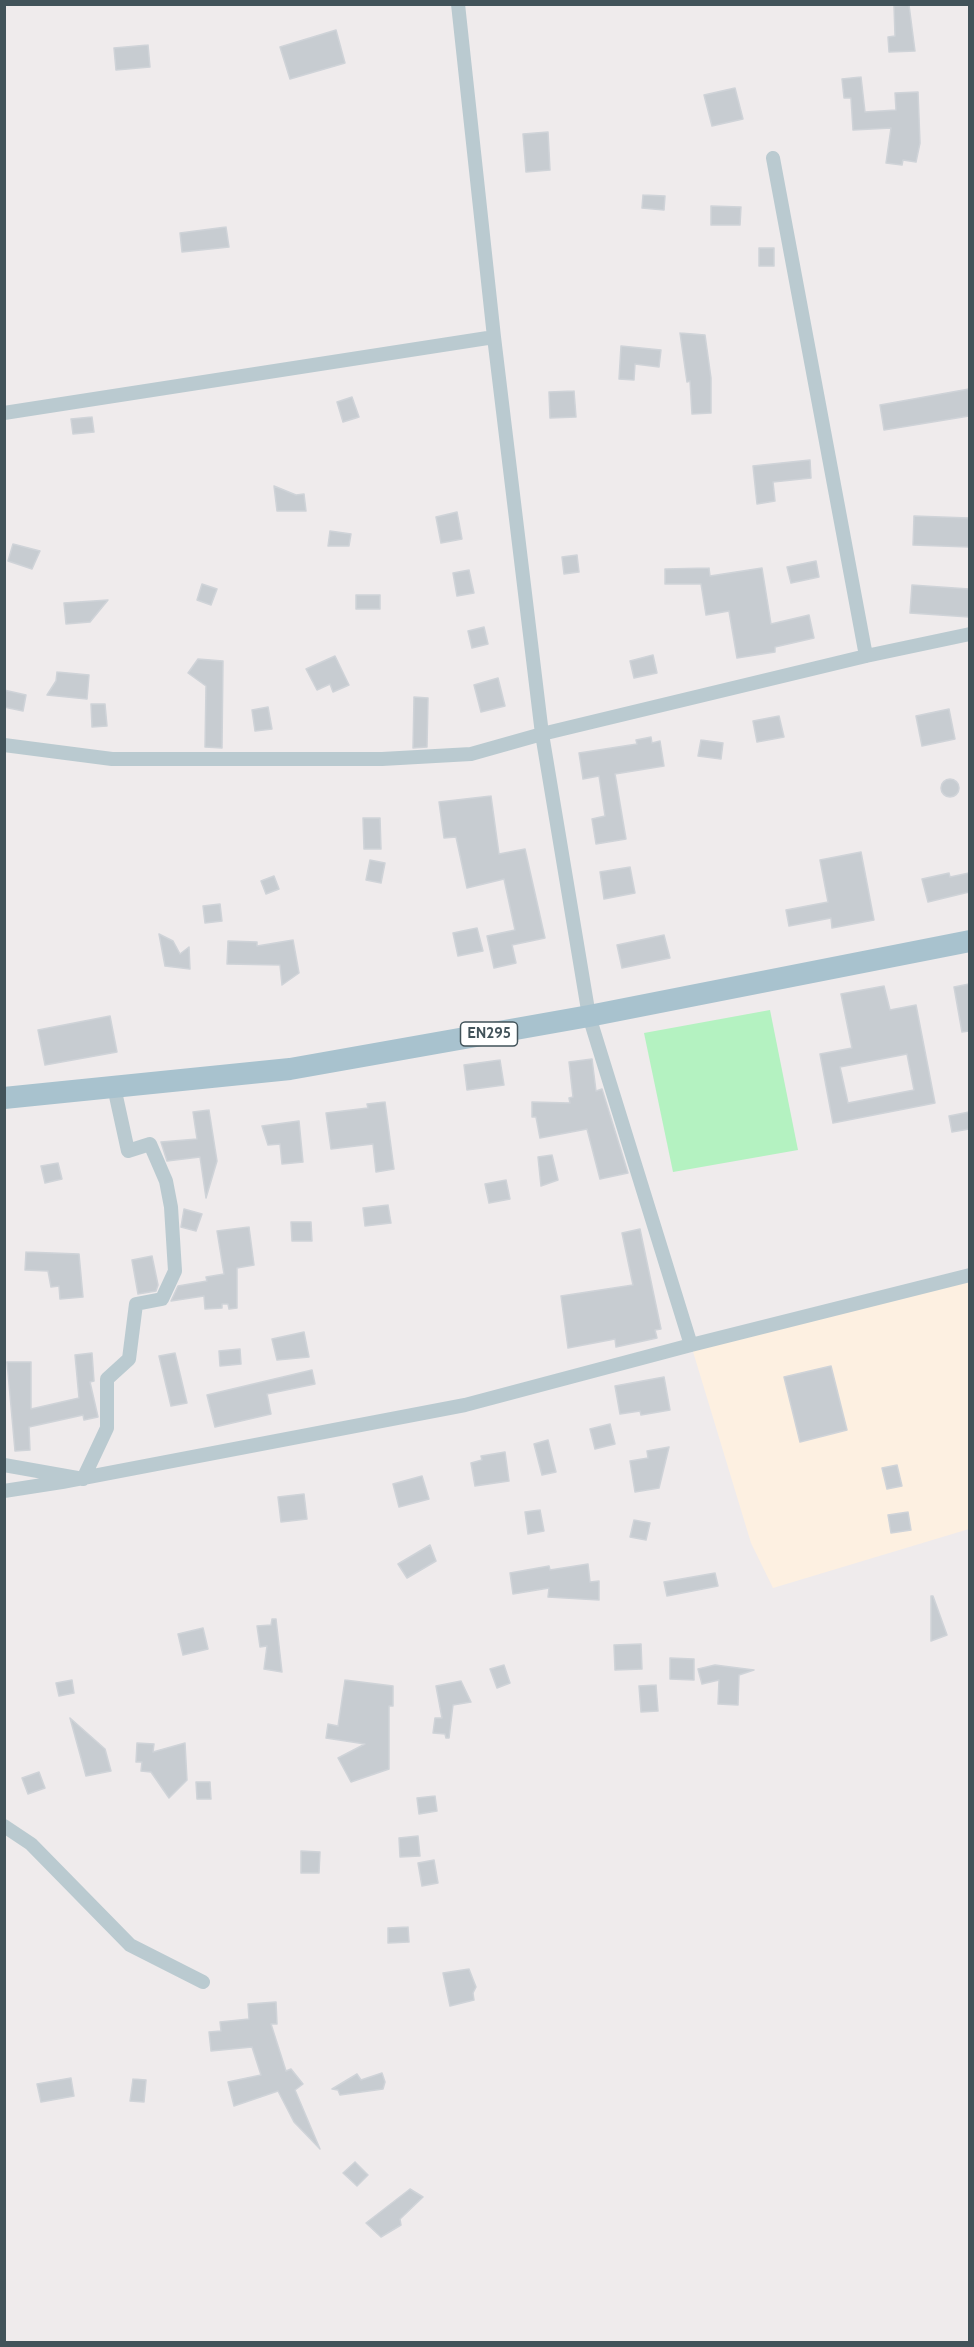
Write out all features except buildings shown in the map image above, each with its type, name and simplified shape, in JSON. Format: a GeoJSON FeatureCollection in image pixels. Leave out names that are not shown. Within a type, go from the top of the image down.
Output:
{"type":"FeatureCollection","features":[{"type":"Feature","properties":{"kind":"main road","name":"EN295"},"geometry":{"type":"LineString","coordinates":[[4,1098],[290,1069],[589,1016],[969,941]]}},
{"type":"Feature","properties":{"kind":"street"},"geometry":{"type":"LineString","coordinates":[[458,4],[494,337],[542,734],[589,1016],[691,1345]]}},
{"type":"Feature","properties":{"kind":"street"},"geometry":{"type":"LineString","coordinates":[[773,158],[866,656]]}},
{"type":"Feature","properties":{"kind":"street"},"geometry":{"type":"LineString","coordinates":[[4,413],[494,337]]}},
{"type":"Feature","properties":{"kind":"street"},"geometry":{"type":"LineString","coordinates":[[4,745],[112,759],[382,759],[471,754],[542,734],[866,656],[969,634]]}},
{"type":"Feature","properties":{"kind":"street"},"geometry":{"type":"LineString","coordinates":[[83,1479],[107,1428],[107,1379],[129,1359],[136,1304],[162,1299],[175,1271],[171,1207],[166,1181],[150,1144],[128,1151],[114,1087]]}},
{"type":"Feature","properties":{"kind":"street"},"geometry":{"type":"LineString","coordinates":[[4,1491],[83,1479],[465,1405],[969,1275]]}},
{"type":"Feature","properties":{"kind":"street"},"geometry":{"type":"LineString","coordinates":[[4,1465],[83,1479]]}},
{"type":"Feature","properties":{"kind":"street"},"geometry":{"type":"LineString","coordinates":[[4,1826],[30,1844],[130,1945],[203,1982]]}},
{"type":"Feature","properties":{"kind":"shaded area"},"geometry":{"type":"Polygon","coordinates":[[[969,1275],[969,1529],[773,1588],[751,1543],[691,1345],[969,1275]]]}},
{"type":"Feature","properties":{"kind":"green space"},"geometry":{"type":"Polygon","coordinates":[[[770,1010],[798,1150],[673,1172],[644,1033],[770,1010]]]}}]}
